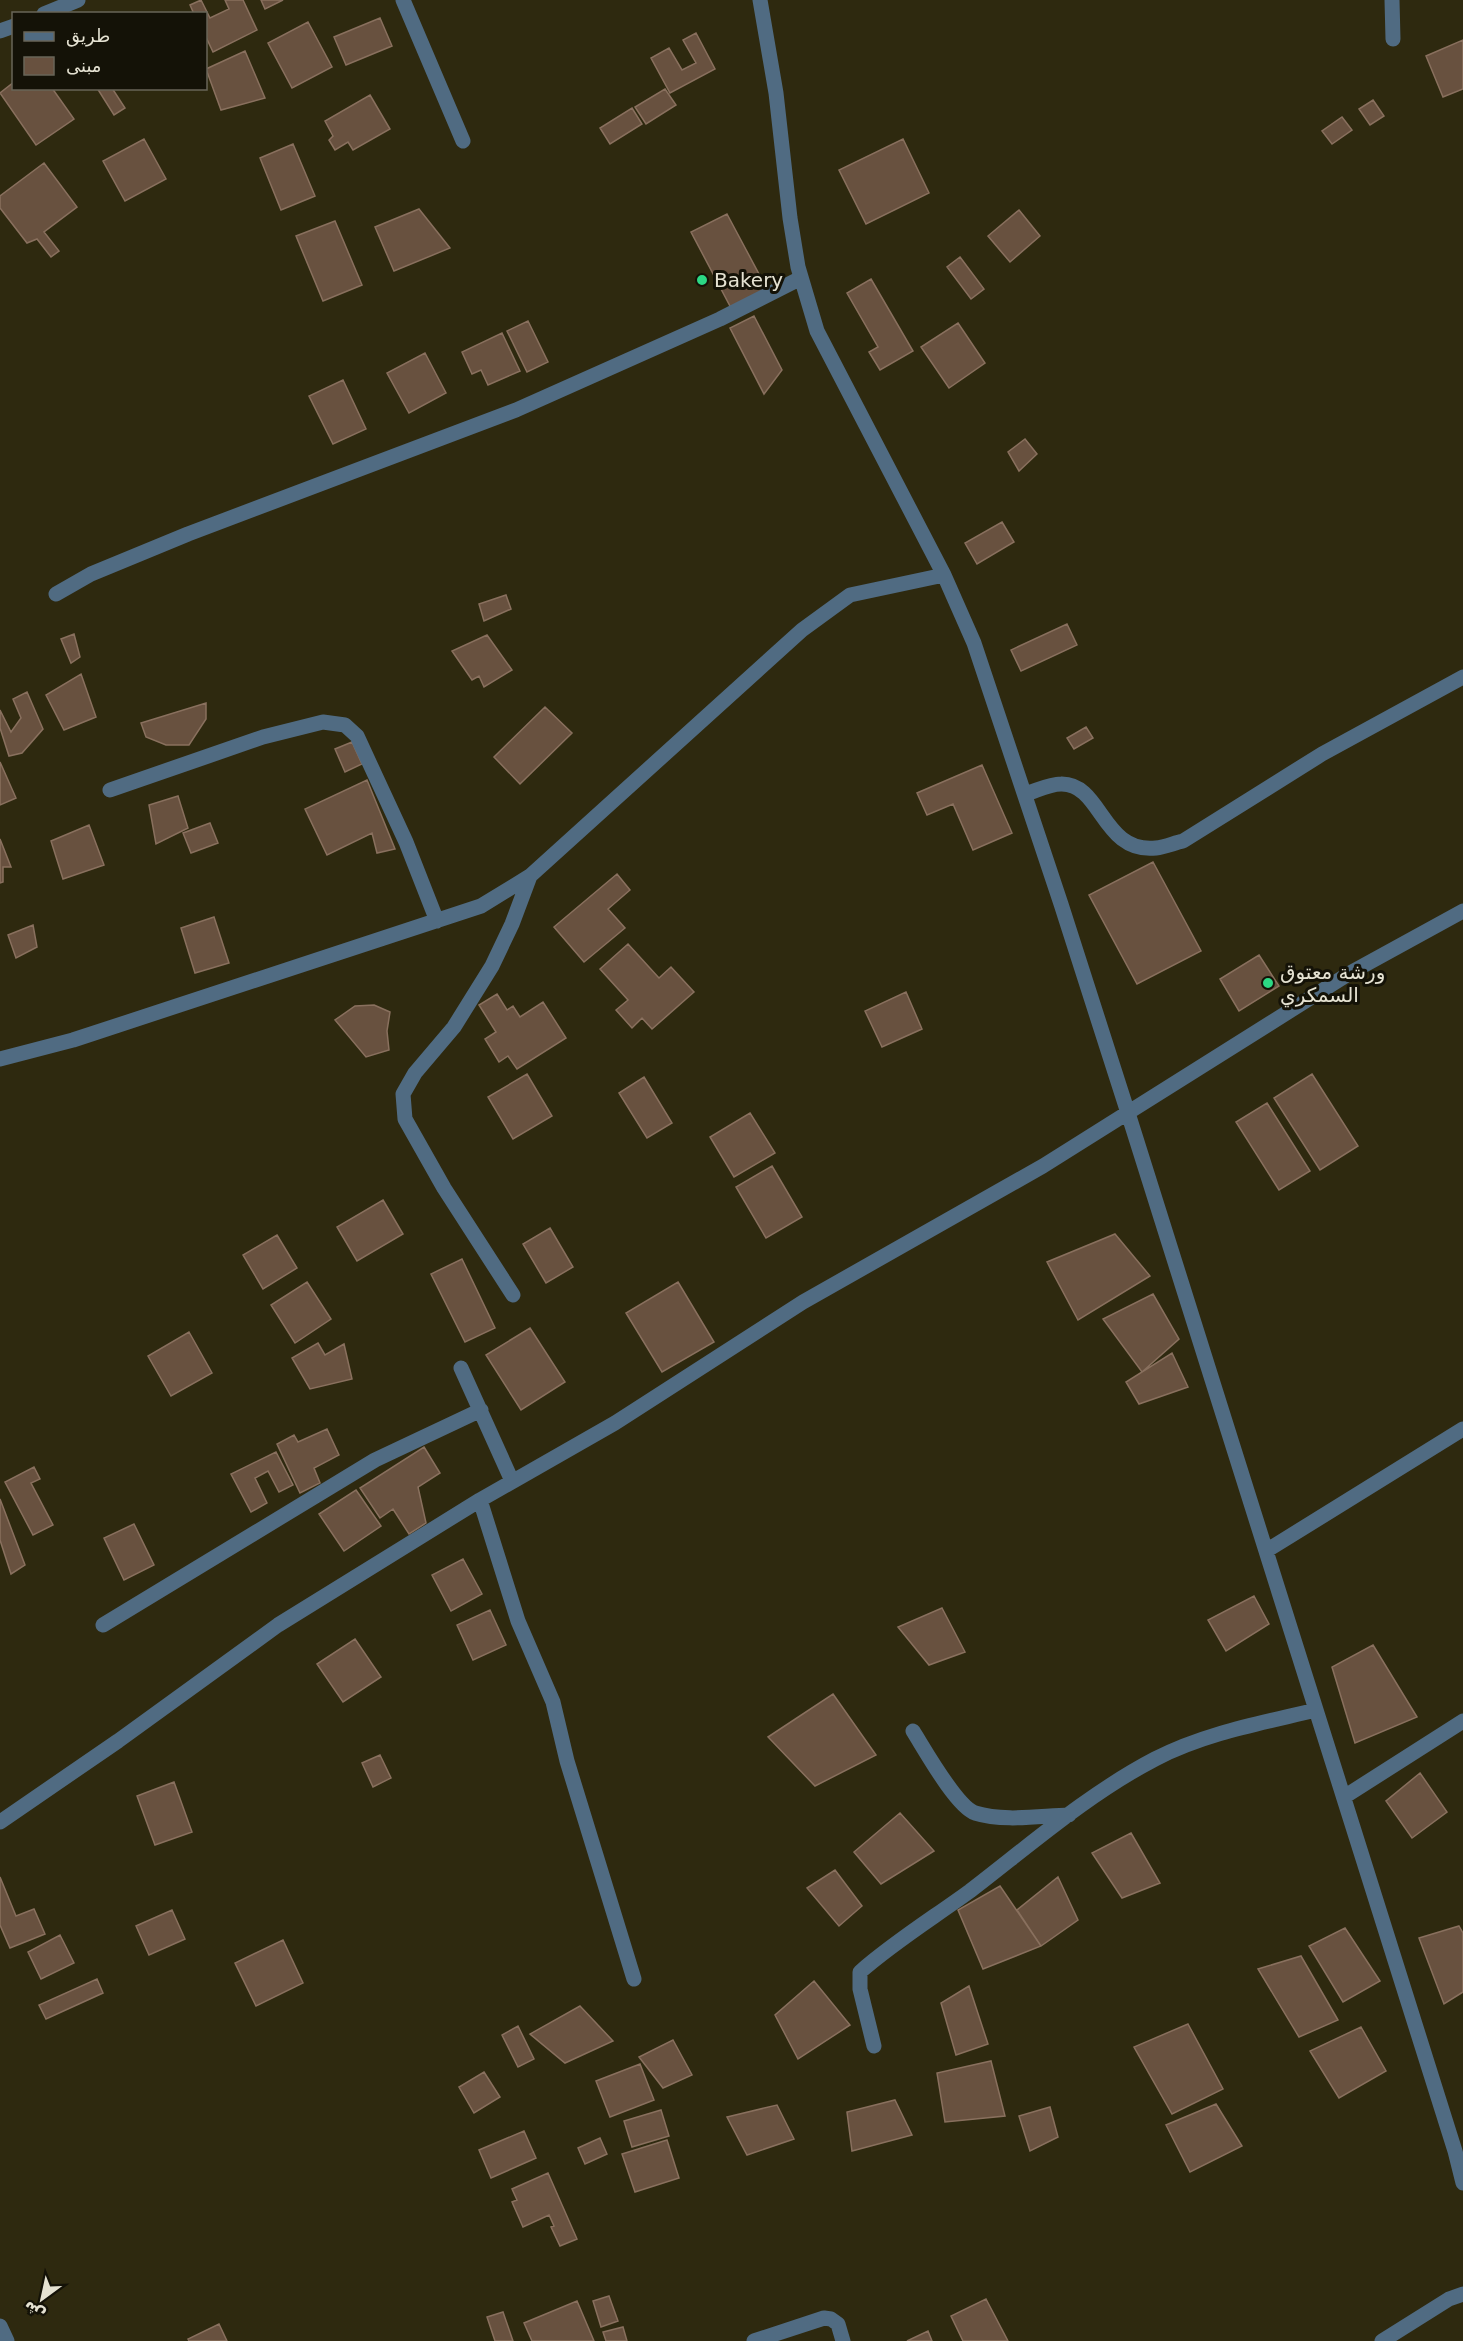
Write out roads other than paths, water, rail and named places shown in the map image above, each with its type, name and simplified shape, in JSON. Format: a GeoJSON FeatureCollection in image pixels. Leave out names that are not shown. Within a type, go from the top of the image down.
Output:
{"type":"FeatureCollection","features":[{"type":"Feature","properties":{"kind":"street"},"geometry":{"type":"LineString","coordinates":[[49,12],[78,0]]}},
{"type":"Feature","properties":{"kind":"street"},"geometry":{"type":"LineString","coordinates":[[402,0],[463,141]]}},
{"type":"Feature","properties":{"kind":"street"},"geometry":{"type":"LineString","coordinates":[[760,0],[776,93],[790,218],[801,278],[817,331],[944,574],[974,643],[1128,1113],[1463,2182]]}},
{"type":"Feature","properties":{"kind":"street"},"geometry":{"type":"LineString","coordinates":[[1392,0],[1394,39]]}},
{"type":"Feature","properties":{"kind":"street"},"geometry":{"type":"LineString","coordinates":[[56,594],[91,574],[188,534],[516,410],[720,319],[801,278]]}},
{"type":"Feature","properties":{"kind":"street"},"geometry":{"type":"LineString","coordinates":[[0,1059],[73,1040],[481,906],[530,876],[802,630],[850,595],[944,574]]}},
{"type":"Feature","properties":{"kind":"street"},"geometry":{"type":"LineString","coordinates":[[1025,794],[1060,784],[1077,787],[1092,802],[1114,834],[1126,842],[1142,848],[1156,848],[1183,841],[1322,754],[1463,677]]}},
{"type":"Feature","properties":{"kind":"street"},"geometry":{"type":"LineString","coordinates":[[110,790],[263,737],[323,722],[345,725],[357,736],[406,842],[437,921]]}},
{"type":"Feature","properties":{"kind":"street"},"geometry":{"type":"LineString","coordinates":[[513,1295],[444,1188],[405,1119],[403,1094],[415,1073],[454,1027],[492,966],[512,924],[530,876]]}},
{"type":"Feature","properties":{"kind":"street"},"geometry":{"type":"LineString","coordinates":[[0,1822],[118,1741],[278,1625],[480,1500],[615,1423],[803,1302],[1043,1166],[1350,973],[1463,911]]}},
{"type":"Feature","properties":{"kind":"street"},"geometry":{"type":"LineString","coordinates":[[461,1368],[512,1481]]}},
{"type":"Feature","properties":{"kind":"street"},"geometry":{"type":"LineString","coordinates":[[103,1625],[375,1461],[481,1410]]}},
{"type":"Feature","properties":{"kind":"street"},"geometry":{"type":"LineString","coordinates":[[1266,1551],[1463,1429]]}},
{"type":"Feature","properties":{"kind":"street"},"geometry":{"type":"LineString","coordinates":[[480,1500],[518,1621],[553,1702],[567,1761],[634,1979]]}},
{"type":"Feature","properties":{"kind":"street"},"geometry":{"type":"LineString","coordinates":[[874,2046],[860,1989],[860,1972],[876,1957],[955,1902],[1112,1783],[1157,1758],[1221,1732],[1316,1710]]}},
{"type":"Feature","properties":{"kind":"street"},"geometry":{"type":"LineString","coordinates":[[1344,1797],[1463,1721]]}},
{"type":"Feature","properties":{"kind":"street"},"geometry":{"type":"LineString","coordinates":[[913,1731],[956,1797],[973,1812],[1005,1817],[1069,1815]]}},
{"type":"Feature","properties":{"kind":"street"},"geometry":{"type":"LineString","coordinates":[[1382,2341],[1449,2299],[1463,2294]]}},
{"type":"Feature","properties":{"kind":"street"},"geometry":{"type":"LineString","coordinates":[[754,2341],[824,2318],[831,2319],[838,2324],[843,2341]]}},
{"type":"Feature","properties":{"kind":"street"},"geometry":{"type":"LineString","coordinates":[[0,2326],[7,2341]]}},
{"type":"Feature","properties":{"kind":"place","name":"Bakery"},"geometry":{"type":"Point","coordinates":[702,280]}},
{"type":"Feature","properties":{"kind":"place","name":"ورشة معتوق السمكري"},"geometry":{"type":"Point","coordinates":[1268,983]}}]}
